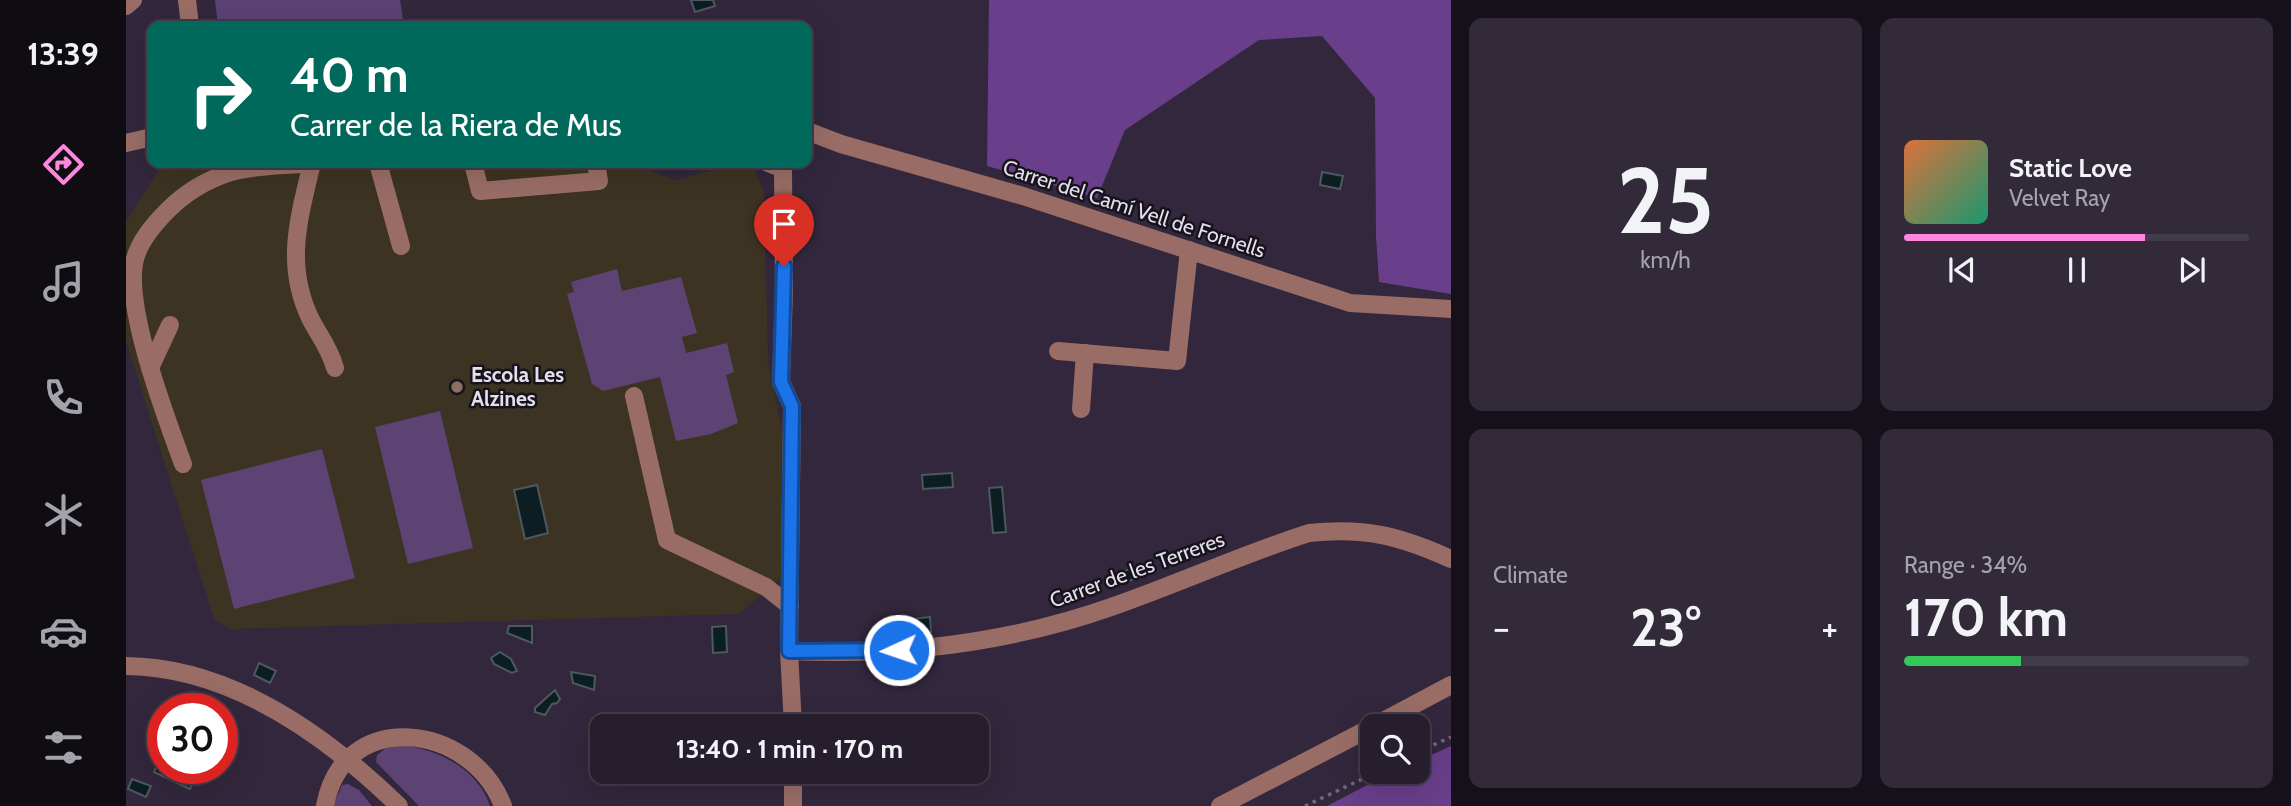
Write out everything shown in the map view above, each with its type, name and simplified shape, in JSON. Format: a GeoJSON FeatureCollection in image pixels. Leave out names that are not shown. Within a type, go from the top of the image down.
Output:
{"type":"FeatureCollection","features":[{"type":"Feature","properties":{"kind":"street"},"geometry":{"type":"LineString","coordinates":[[126,6],[133,0]]}},
{"type":"Feature","properties":{"kind":"street"},"geometry":{"type":"LineString","coordinates":[[187,0],[189,21]]}},
{"type":"Feature","properties":{"kind":"street","name":"Carrer del Camí Vell de Fornells"},"geometry":{"type":"LineString","coordinates":[[812,133],[841,144],[1023,195],[1350,303],[1451,309]]}},
{"type":"Feature","properties":{"kind":"street"},"geometry":{"type":"LineString","coordinates":[[126,143],[147,138]]}},
{"type":"Feature","properties":{"kind":"street"},"geometry":{"type":"LineString","coordinates":[[183,464],[150,368],[132,277],[142,241],[158,220],[187,191],[235,171],[264,168]]}},
{"type":"Feature","properties":{"kind":"street"},"geometry":{"type":"LineString","coordinates":[[310,168],[295,233],[295,259],[311,319],[330,350],[335,368]]}},
{"type":"Feature","properties":{"kind":"street"},"geometry":{"type":"LineString","coordinates":[[379,168],[401,246]]}},
{"type":"Feature","properties":{"kind":"street"},"geometry":{"type":"LineString","coordinates":[[474,168],[480,191],[599,181],[597,168]]}},
{"type":"Feature","properties":{"kind":"street"},"geometry":{"type":"LineString","coordinates":[[780,168],[782,169],[784,290],[781,382],[792,406],[789,651],[792,714]]}},
{"type":"Feature","properties":{"kind":"street"},"geometry":{"type":"LineString","coordinates":[[1058,351],[1177,361],[1189,250]]}},
{"type":"Feature","properties":{"kind":"street"},"geometry":{"type":"LineString","coordinates":[[150,368],[170,325]]}},
{"type":"Feature","properties":{"kind":"street"},"geometry":{"type":"LineString","coordinates":[[1081,410],[1085,353]]}},
{"type":"Feature","properties":{"kind":"street"},"geometry":{"type":"LineString","coordinates":[[634,396],[667,540],[766,587],[790,606]]}},
{"type":"Feature","properties":{"kind":"street","name":"Carrer de les Terreres"},"geometry":{"type":"LineString","coordinates":[[789,651],[922,649],[973,642],[1045,626],[1113,606],[1309,533],[1341,529],[1381,532],[1451,559]]}},
{"type":"Feature","properties":{"kind":"street"},"geometry":{"type":"LineString","coordinates":[[126,666],[174,672],[226,687],[285,715],[347,760],[399,806]]}},
{"type":"Feature","properties":{"kind":"street"},"geometry":{"type":"LineString","coordinates":[[1397,714],[1451,685]]}},
{"type":"Feature","properties":{"kind":"street"},"geometry":{"type":"LineString","coordinates":[[1220,806],[1360,734]]}},
{"type":"Feature","properties":{"kind":"street"},"geometry":{"type":"LineString","coordinates":[[325,806],[331,785],[347,760],[366,747],[391,738],[435,741],[459,751],[491,781],[503,806]]}},
{"type":"Feature","properties":{"kind":"street"},"geometry":{"type":"LineString","coordinates":[[793,784],[793,806]]}},
{"type":"Feature","properties":{"kind":"path"},"geometry":{"type":"LineString","coordinates":[[1430,747],[1451,737]]}},
{"type":"Feature","properties":{"kind":"path"},"geometry":{"type":"LineString","coordinates":[[1305,806],[1360,780]]}},
{"type":"Feature","properties":{"kind":"shaded area"},"geometry":{"type":"Polygon","coordinates":[[[215,0],[400,0],[403,21],[217,21],[215,0]]]}},
{"type":"Feature","properties":{"kind":"shaded area"},"geometry":{"type":"Polygon","coordinates":[[[691,0],[713,0],[715,6],[695,12],[691,0]]]}},
{"type":"Feature","properties":{"kind":"shaded area"},"geometry":{"type":"Polygon","coordinates":[[[989,0],[1451,0],[1451,294],[1379,282],[1375,98],[1322,36],[1259,40],[1125,130],[1097,198],[987,166],[989,0]]]}},
{"type":"Feature","properties":{"kind":"shaded area","name":"Escola Les Alzines"},"geometry":{"type":"Polygon","coordinates":[[[160,168],[643,168],[676,180],[719,168],[754,168],[764,190],[768,361],[786,450],[786,573],[739,614],[230,629],[214,619],[126,341],[126,222],[160,168]]]}},
{"type":"Feature","properties":{"kind":"shaded area"},"geometry":{"type":"Polygon","coordinates":[[[1322,172],[1343,176],[1340,189],[1320,185],[1322,172]]]}},
{"type":"Feature","properties":{"kind":"shaded area"},"geometry":{"type":"Polygon","coordinates":[[[617,269],[622,291],[681,277],[697,333],[682,337],[686,353],[727,343],[734,372],[726,375],[738,423],[711,434],[676,441],[660,377],[603,391],[592,384],[567,294],[574,292],[571,282],[617,269]]]}},
{"type":"Feature","properties":{"kind":"shaded area"},"geometry":{"type":"Polygon","coordinates":[[[440,411],[473,548],[408,564],[375,427],[440,411]]]}},
{"type":"Feature","properties":{"kind":"shaded area"},"geometry":{"type":"Polygon","coordinates":[[[322,449],[355,578],[234,609],[201,480],[322,449]]]}},
{"type":"Feature","properties":{"kind":"shaded area"},"geometry":{"type":"Polygon","coordinates":[[[952,473],[953,487],[923,489],[922,475],[952,473]]]}},
{"type":"Feature","properties":{"kind":"shaded area"},"geometry":{"type":"Polygon","coordinates":[[[537,485],[548,533],[525,539],[514,490],[537,485]]]}},
{"type":"Feature","properties":{"kind":"shaded area"},"geometry":{"type":"Polygon","coordinates":[[[1002,487],[1006,532],[993,533],[989,488],[1002,487]]]}},
{"type":"Feature","properties":{"kind":"shaded area"},"geometry":{"type":"Polygon","coordinates":[[[1150,562],[1154,572],[1123,583],[1119,573],[1150,562]]]}},
{"type":"Feature","properties":{"kind":"shaded area"},"geometry":{"type":"Polygon","coordinates":[[[930,617],[931,632],[904,634],[903,620],[930,617]]]}},
{"type":"Feature","properties":{"kind":"shaded area"},"geometry":{"type":"Polygon","coordinates":[[[509,626],[532,626],[532,643],[507,633],[509,626]]]}},
{"type":"Feature","properties":{"kind":"shaded area"},"geometry":{"type":"Polygon","coordinates":[[[726,626],[727,652],[713,653],[712,627],[726,626]]]}},
{"type":"Feature","properties":{"kind":"shaded area"},"geometry":{"type":"Polygon","coordinates":[[[500,652],[511,659],[517,671],[512,673],[494,664],[491,658],[500,652]]]}},
{"type":"Feature","properties":{"kind":"shaded area"},"geometry":{"type":"Polygon","coordinates":[[[259,663],[276,671],[270,683],[254,675],[259,663]]]}},
{"type":"Feature","properties":{"kind":"shaded area"},"geometry":{"type":"Polygon","coordinates":[[[571,672],[595,676],[594,690],[573,683],[571,672]]]}},
{"type":"Feature","properties":{"kind":"shaded area"},"geometry":{"type":"Polygon","coordinates":[[[555,690],[560,699],[557,703],[552,704],[545,715],[535,712],[535,708],[555,690]]]}},
{"type":"Feature","properties":{"kind":"shaded area"},"geometry":{"type":"Polygon","coordinates":[[[403,745],[430,752],[456,764],[476,781],[490,806],[419,806],[376,762],[377,755],[387,747],[403,745]]]}},
{"type":"Feature","properties":{"kind":"shaded area"},"geometry":{"type":"Polygon","coordinates":[[[1451,746],[1451,806],[1327,806],[1369,784],[1430,784],[1430,756],[1451,746]]]}},
{"type":"Feature","properties":{"kind":"shaded area"},"geometry":{"type":"Polygon","coordinates":[[[132,779],[151,786],[146,797],[128,789],[132,779]]]}},
{"type":"Feature","properties":{"kind":"shaded area"},"geometry":{"type":"Polygon","coordinates":[[[179,784],[192,784],[190,789],[179,784]]]}},
{"type":"Feature","properties":{"kind":"shaded area"},"geometry":{"type":"Polygon","coordinates":[[[348,784],[359,790],[372,806],[333,806],[342,785],[348,784]]]}},
{"type":"Feature","properties":{"kind":"place","name":"Escola Les Alzines"},"geometry":{"type":"Point","coordinates":[457,387]}},
{"type":"Feature","properties":{"kind":"route"},"geometry":{"type":"LineString","coordinates":[[784,266],[781,382],[792,406],[789,651],[828,653],[899,650]]}}]}
